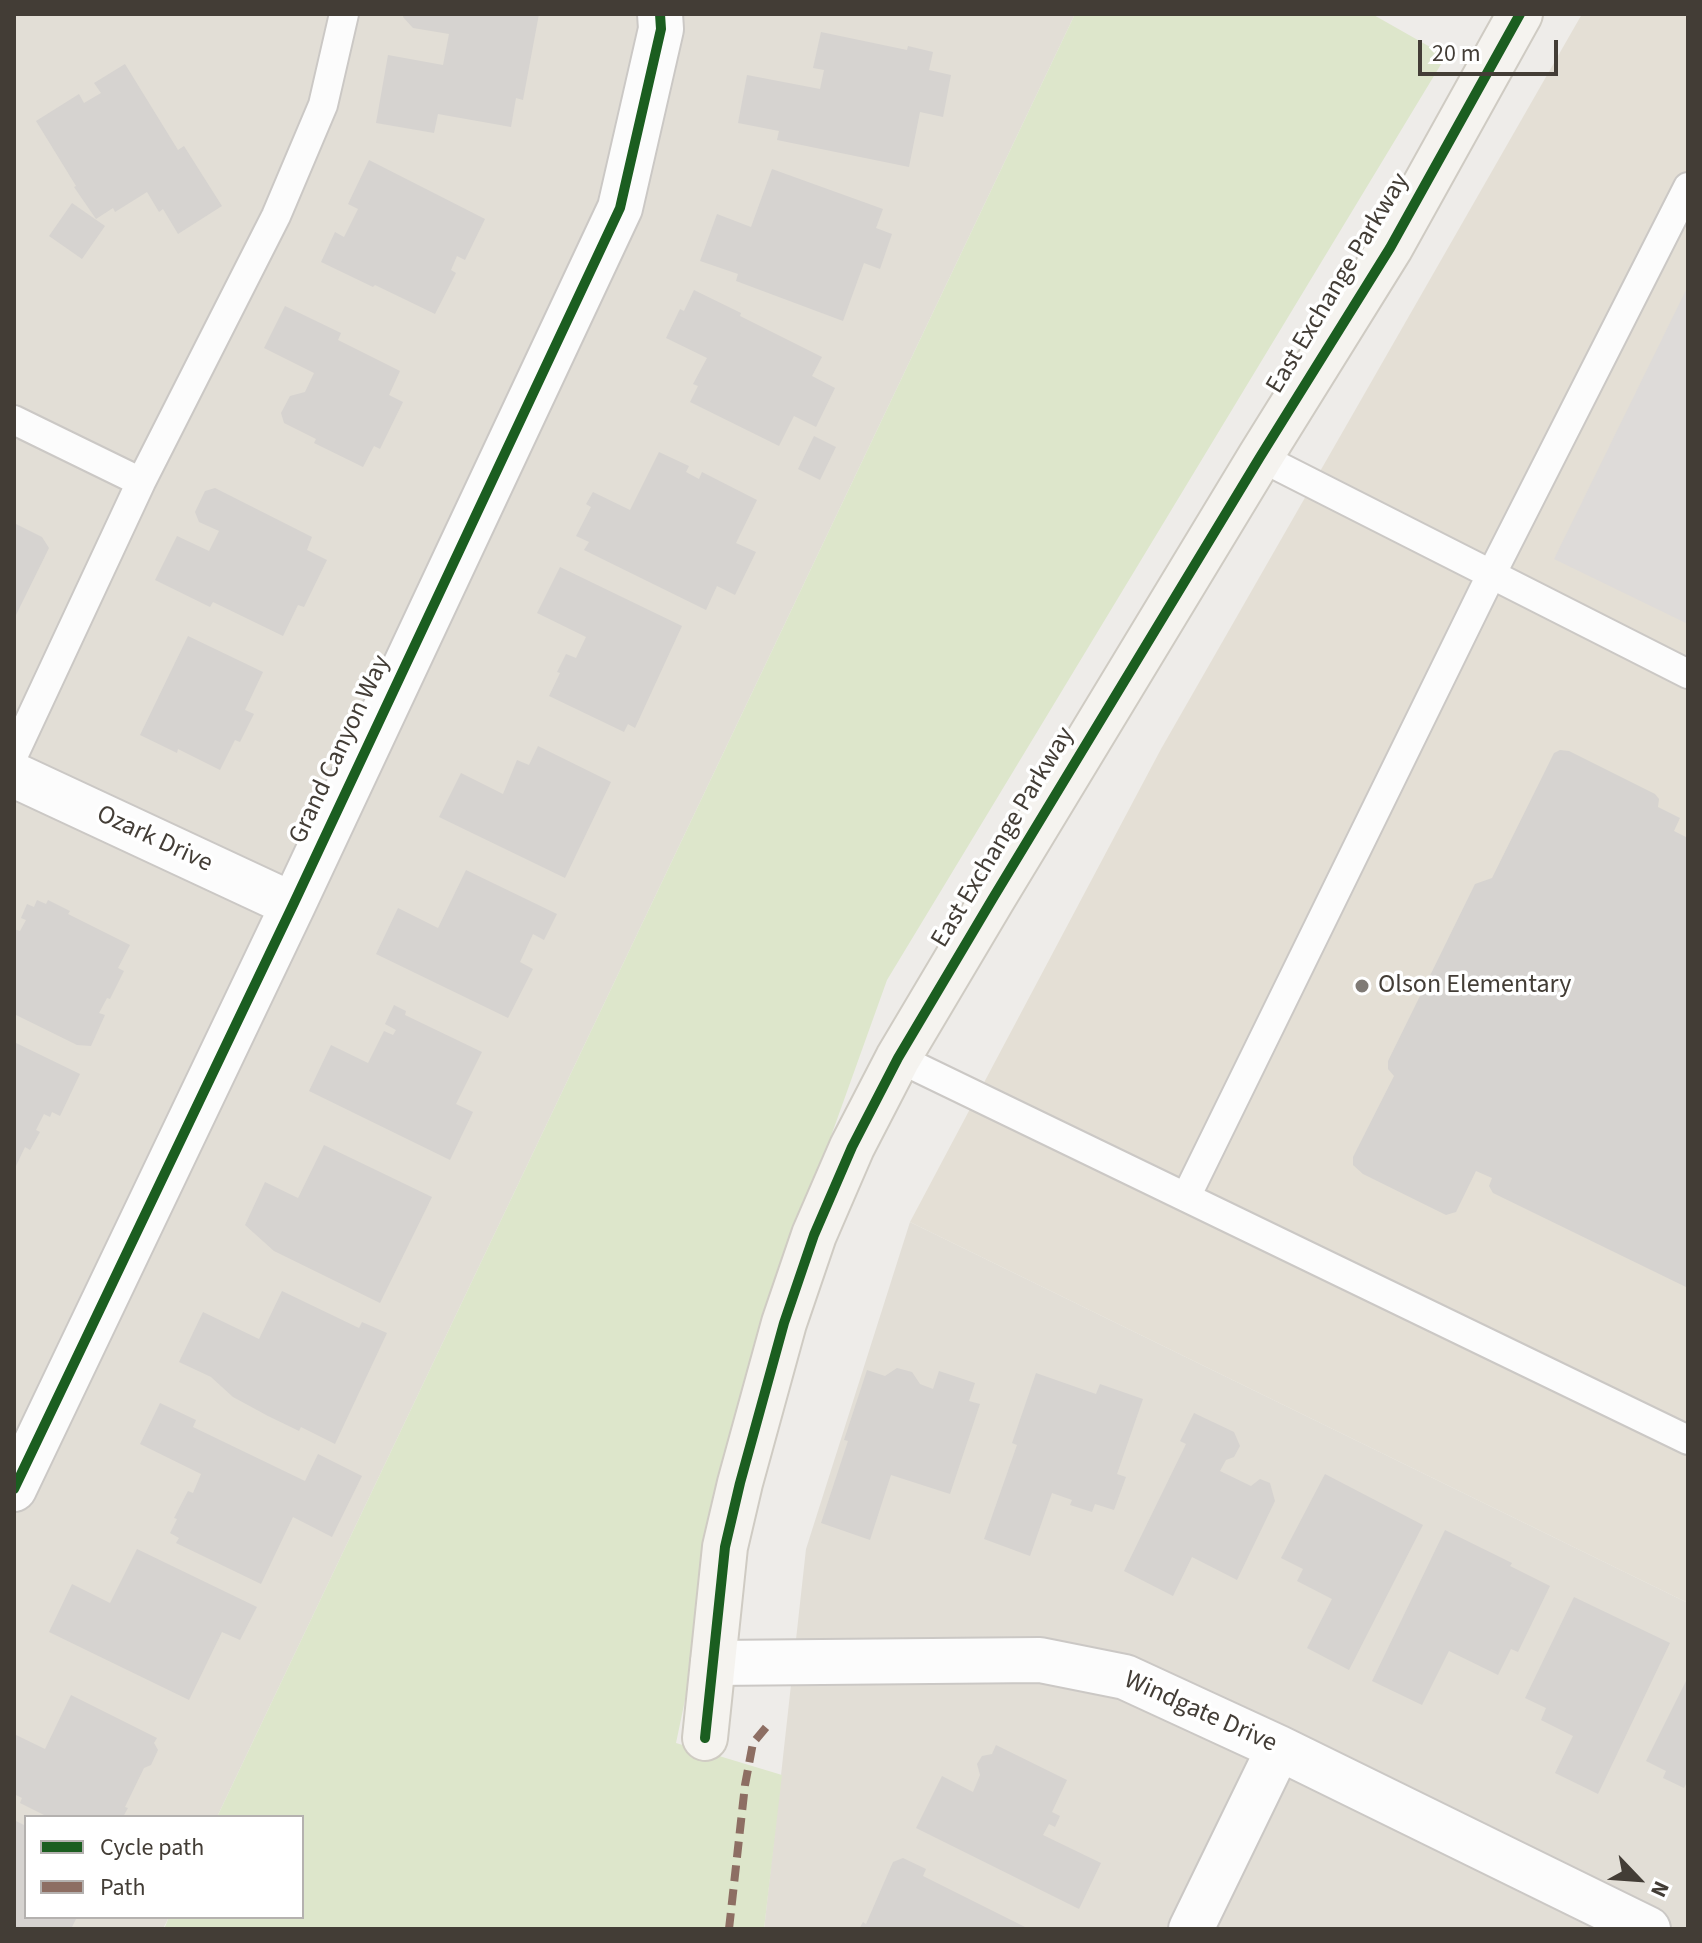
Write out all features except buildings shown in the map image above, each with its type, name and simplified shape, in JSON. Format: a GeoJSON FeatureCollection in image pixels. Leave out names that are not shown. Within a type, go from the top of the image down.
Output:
{"type":"FeatureCollection","features":[{"type":"Feature","properties":{"kind":"street","name":"Grand Canyon Way"},"geometry":{"type":"LineString","coordinates":[[14,1489],[293,905],[620,208],[661,29],[660,14]]}},
{"type":"Feature","properties":{"kind":"street","name":"East Exchange Parkway"},"geometry":{"type":"LineString","coordinates":[[705,1738],[725,1547],[759,1408],[814,1235],[847,1159],[898,1058],[1260,457],[1390,248],[1514,19]]}},
{"type":"Feature","properties":{"kind":"street","name":"Ozark Drive"},"geometry":{"type":"LineString","coordinates":[[14,775],[293,905]]}},
{"type":"Feature","properties":{"kind":"street","name":"Windgate Drive"},"geometry":{"type":"LineString","coordinates":[[713,1663],[1040,1660],[1125,1677],[1279,1748],[1648,1929]]}},
{"type":"Feature","properties":{"kind":"street"},"geometry":{"type":"LineString","coordinates":[[1191,1929],[1279,1748]]}},
{"type":"Feature","properties":{"kind":"lane"},"geometry":{"type":"LineString","coordinates":[[14,754],[141,482],[276,216],[323,105],[344,14]]}},
{"type":"Feature","properties":{"kind":"lane"},"geometry":{"type":"LineString","coordinates":[[1186,1197],[1491,575],[1688,187]]}},
{"type":"Feature","properties":{"kind":"lane"},"geometry":{"type":"LineString","coordinates":[[14,420],[141,482]]}},
{"type":"Feature","properties":{"kind":"lane"},"geometry":{"type":"LineString","coordinates":[[1260,457],[1688,674]]}},
{"type":"Feature","properties":{"kind":"lane"},"geometry":{"type":"LineString","coordinates":[[898,1058],[1688,1440]]}},
{"type":"Feature","properties":{"kind":"shaded area"},"geometry":{"type":"Polygon","coordinates":[[[14,14],[1075,14],[218,1815],[24,1815],[24,1919],[168,1919],[163,1929],[14,1929],[14,14]]]}},
{"type":"Feature","properties":{"kind":"shaded area","name":"Olson Elementary"},"geometry":{"type":"Polygon","coordinates":[[[1582,14],[1688,14],[1688,1603],[910,1222],[1161,749],[1582,14]]]}},
{"type":"Feature","properties":{"kind":"shaded area"},"geometry":{"type":"Polygon","coordinates":[[[1688,286],[1688,624],[1554,559],[1688,286]]]}},
{"type":"Feature","properties":{"kind":"shaded area"},"geometry":{"type":"Polygon","coordinates":[[[910,1222],[1688,1603],[1688,1929],[764,1929],[806,1549],[910,1222]]]}},
{"type":"Feature","properties":{"kind":"green space"},"geometry":{"type":"Polygon","coordinates":[[[1075,14],[1372,14],[1446,56],[887,980],[764,1323],[676,1743],[782,1775],[764,1929],[164,1929],[168,1919],[304,1919],[304,1815],[218,1815],[1075,14]]]}},
{"type":"Feature","properties":{"kind":"marked path"},"geometry":{"type":"LineString","coordinates":[[729,1929],[745,1785],[753,1743],[768,1725]]}},
{"type":"Feature","properties":{"kind":"cycle path"},"geometry":{"type":"LineString","coordinates":[[14,1489],[293,905],[620,208],[661,29],[660,14]]}},
{"type":"Feature","properties":{"kind":"cycle path"},"geometry":{"type":"LineString","coordinates":[[705,1738],[725,1547],[740,1483],[784,1323],[814,1235],[852,1147],[898,1058],[993,898],[1390,248],[1520,14]]}},
{"type":"Feature","properties":{"kind":"place","name":"Olson Elementary"},"geometry":{"type":"Point","coordinates":[1362,986]}}]}
